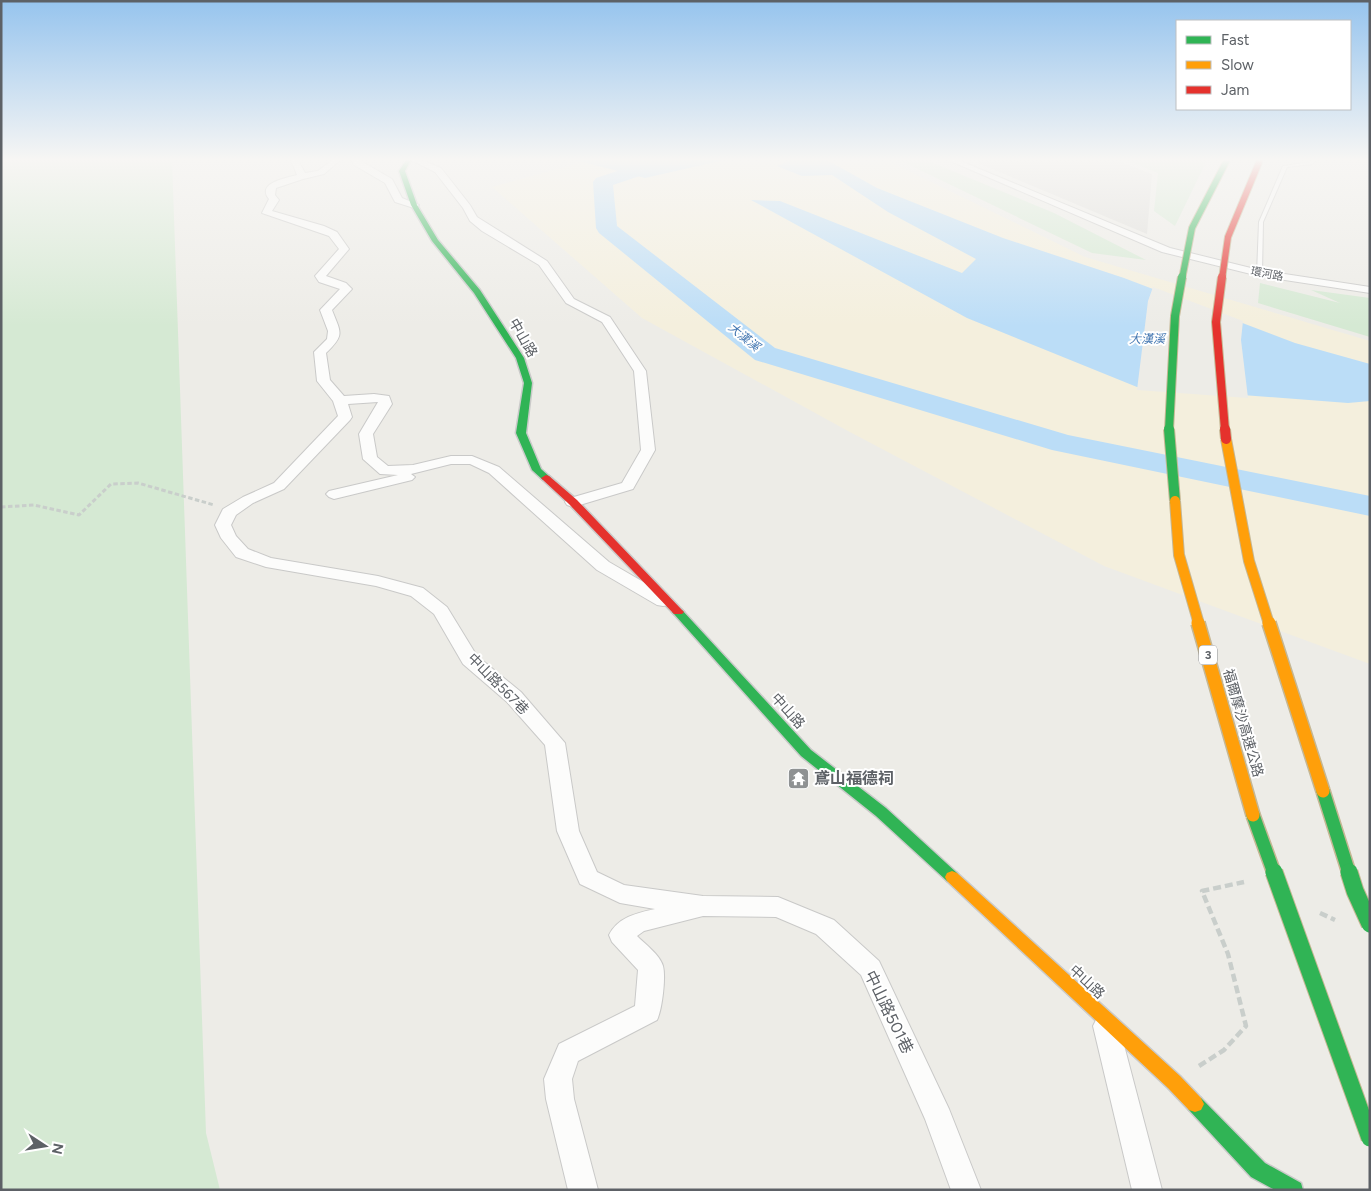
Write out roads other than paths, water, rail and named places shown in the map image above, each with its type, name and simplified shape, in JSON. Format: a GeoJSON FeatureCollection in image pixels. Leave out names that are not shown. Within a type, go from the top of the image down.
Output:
{"type":"FeatureCollection","features":[{"type":"Feature","properties":{"kind":"main road","name":"中山路"},"geometry":{"type":"LineString","coordinates":[[420,216],[435,241],[477,292],[520,358],[528,383],[521,433],[537,470],[573,502],[674,607],[806,753],[881,812],[1174,1082],[1258,1170],[1294,1190]]}},
{"type":"Feature","properties":{"kind":"main road","name":"福爾摩沙高速公路"},"geometry":{"type":"LineString","coordinates":[[1198,216],[1192,228],[1175,316],[1170,435],[1179,555],[1259,834],[1370,1138]]}},
{"type":"Feature","properties":{"kind":"main road"},"geometry":{"type":"LineString","coordinates":[[1237,216],[1228,237],[1216,322],[1227,449],[1249,561],[1352,881],[1370,924]]}},
{"type":"Feature","properties":{"kind":"street"},"geometry":{"type":"LineString","coordinates":[[276,216],[320,228],[333,234],[344,249],[339,257],[327,266],[320,276],[323,280],[342,285],[346,289],[326,310],[334,332],[334,340],[320,352],[324,380],[340,400],[360,400],[377,397],[384,399],[385,404],[366,434],[370,459],[385,471],[414,469],[451,460],[472,460],[494,470],[603,566],[674,607]]}},
{"type":"Feature","properties":{"kind":"street"},"geometry":{"type":"LineString","coordinates":[[471,216],[472,219],[486,230],[543,263],[570,301],[606,320],[640,372],[648,450],[628,486],[573,502]]}},
{"type":"Feature","properties":{"kind":"street","name":"環河路"},"geometry":{"type":"LineString","coordinates":[[1084,216],[1166,250],[1259,273],[1370,289]]}},
{"type":"Feature","properties":{"kind":"street","name":"中山路567巷"},"geometry":{"type":"LineString","coordinates":[[340,400],[345,417],[279,486],[248,500],[229,512],[223,525],[229,538],[242,553],[266,562],[292,568],[378,581],[417,592],[441,611],[470,660],[514,697],[555,743],[568,831],[588,878],[620,894],[703,906]]}},
{"type":"Feature","properties":{"kind":"street"},"geometry":{"type":"LineString","coordinates":[[334,494],[472,460]]}},
{"type":"Feature","properties":{"kind":"street","name":"中山路501巷"},"geometry":{"type":"LineString","coordinates":[[583,1190],[560,1099],[558,1079],[568,1053],[648,1012],[651,967],[621,934],[637,923],[703,906],[778,907],[825,927],[870,968],[939,1118],[966,1190]]}},
{"type":"Feature","properties":{"kind":"street"},"geometry":{"type":"LineString","coordinates":[[1104,1018],[1147,1190]]}},
{"type":"Feature","properties":{"kind":"lane"},"geometry":{"type":"LineString","coordinates":[[1259,273],[1261,222],[1264,216]]}},
{"type":"Feature","properties":{"kind":"water","name":"大漢溪"},"geometry":{"type":"Polygon","coordinates":[[[780,216],[817,216],[962,273],[976,259],[895,216],[947,216],[1003,238],[1124,278],[1295,343],[1370,364],[1370,401],[1348,403],[1137,387],[967,318],[780,216]]]}},
{"type":"Feature","properties":{"kind":"waterway","name":"大漢溪"},"geometry":{"type":"LineString","coordinates":[[606,216],[607,228],[765,354],[1063,443],[1370,506]]}},
{"type":"Feature","properties":{"kind":"place","name":"鳶山福德祠"},"geometry":{"type":"Point","coordinates":[798,778]}}]}
